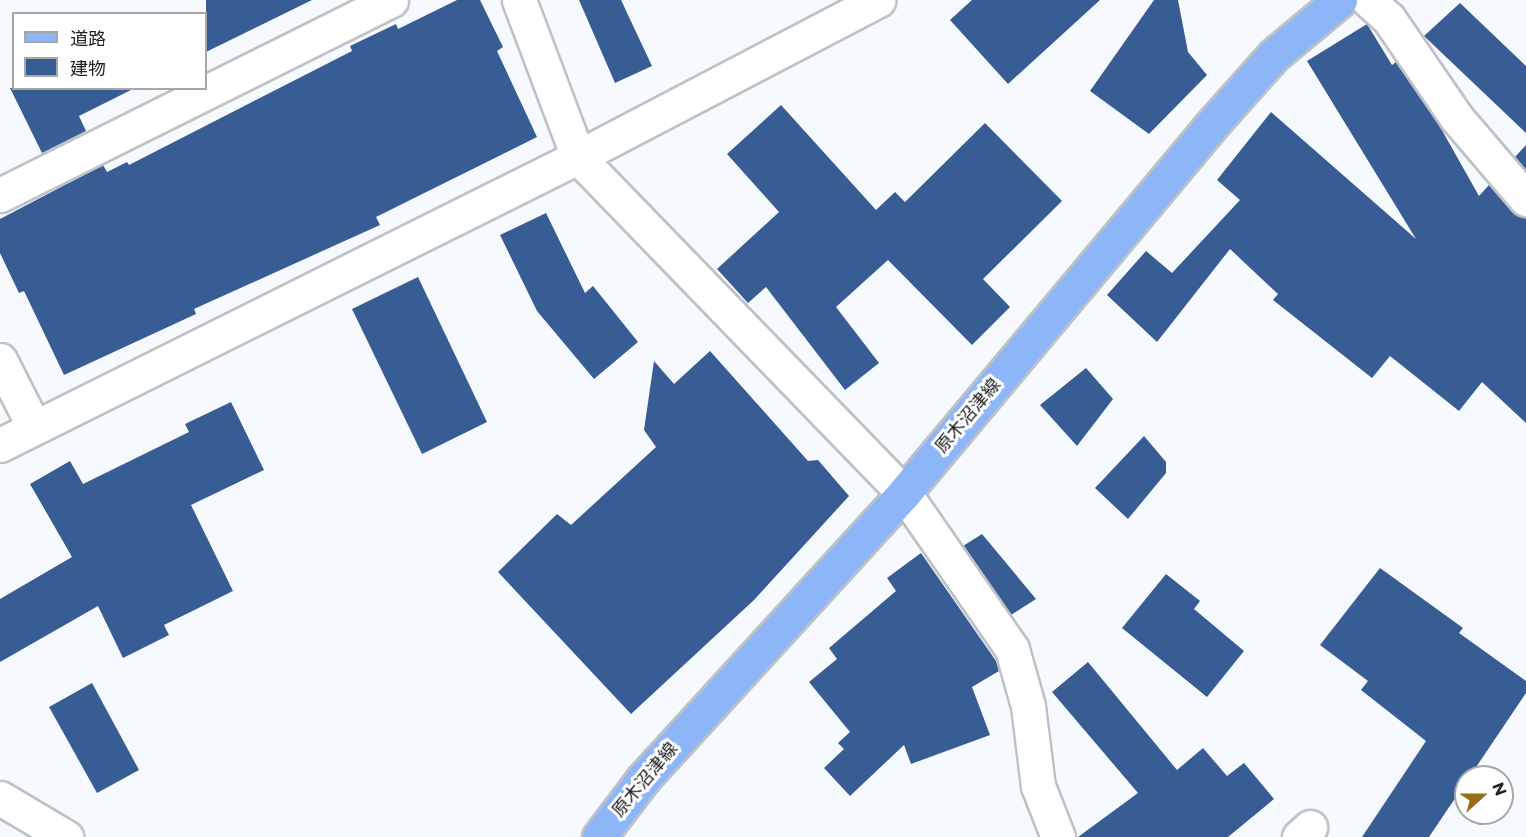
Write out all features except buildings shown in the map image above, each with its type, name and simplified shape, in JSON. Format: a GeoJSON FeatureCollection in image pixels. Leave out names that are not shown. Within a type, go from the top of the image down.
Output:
{"type":"FeatureCollection","features":[{"type":"Feature","properties":{"kind":"main road","name":"原木沼津線"},"geometry":{"type":"LineString","coordinates":[[599,837],[643,778],[904,493],[1208,129],[1274,55],[1340,0]]}},
{"type":"Feature","properties":{"kind":"street"},"geometry":{"type":"LineString","coordinates":[[0,195],[391,0]]}},
{"type":"Feature","properties":{"kind":"street"},"geometry":{"type":"LineString","coordinates":[[519,0],[578,157],[904,493],[1016,660],[1028,706],[1038,786],[1058,837]]}},
{"type":"Feature","properties":{"kind":"street"},"geometry":{"type":"LineString","coordinates":[[0,445],[578,157],[879,0]]}},
{"type":"Feature","properties":{"kind":"street"},"geometry":{"type":"LineString","coordinates":[[1368,0],[1389,19],[1456,117],[1526,199]]}},
{"type":"Feature","properties":{"kind":"street"},"geometry":{"type":"LineString","coordinates":[[0,360],[34,428]]}},
{"type":"Feature","properties":{"kind":"street"},"geometry":{"type":"LineString","coordinates":[[0,798],[66,837]]}}]}
